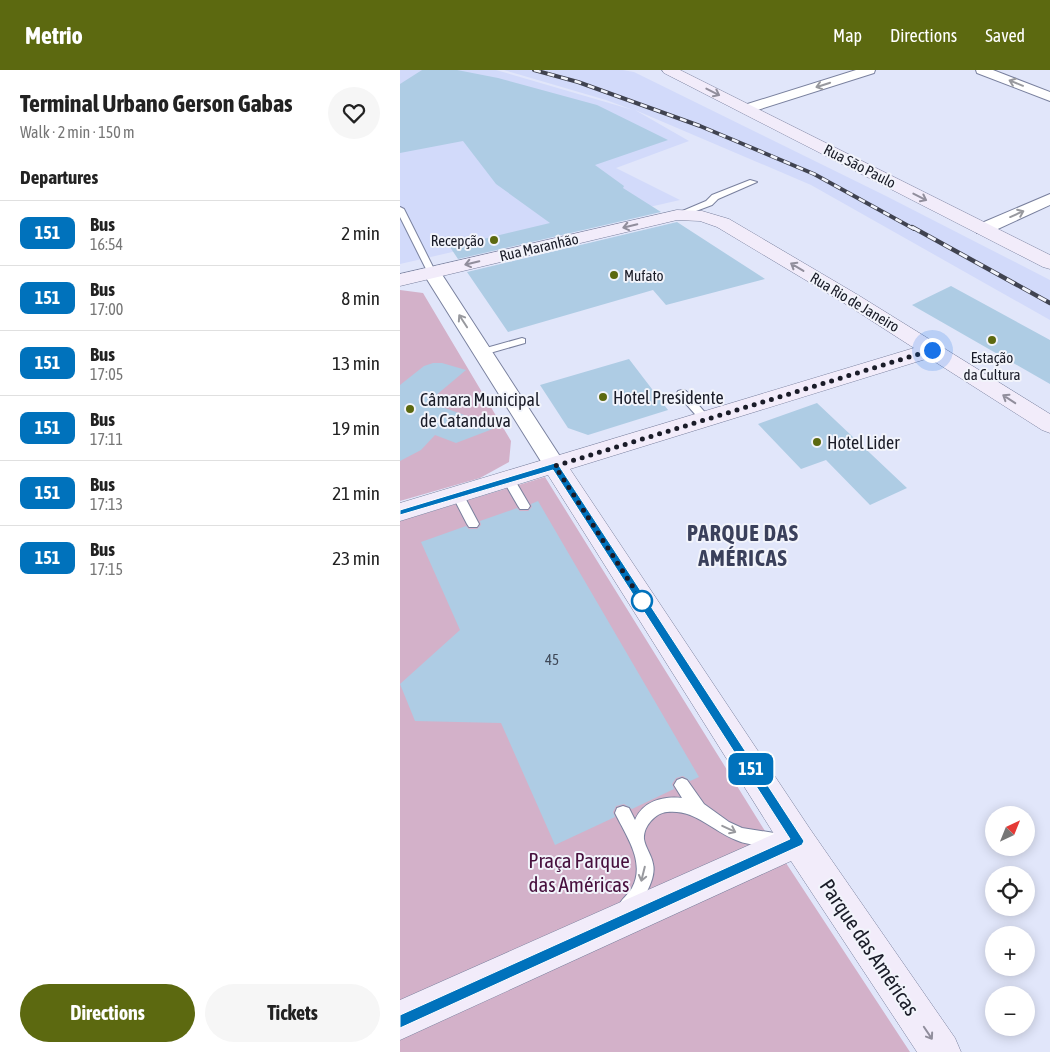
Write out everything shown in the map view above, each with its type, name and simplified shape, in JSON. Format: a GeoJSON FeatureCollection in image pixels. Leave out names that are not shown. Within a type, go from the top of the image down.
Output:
{"type":"FeatureCollection","features":[{"type":"Feature","properties":{"kind":"street","name":"Rua São Paulo"},"geometry":{"type":"LineString","coordinates":[[669,70],[1050,263]]}},
{"type":"Feature","properties":{"kind":"street"},"geometry":{"type":"LineString","coordinates":[[746,109],[869,70]]}},
{"type":"Feature","properties":{"kind":"street"},"geometry":{"type":"LineString","coordinates":[[982,70],[1050,97]]}},
{"type":"Feature","properties":{"kind":"street"},"geometry":{"type":"LineString","coordinates":[[983,229],[1050,199]]}},
{"type":"Feature","properties":{"kind":"street","name":"Rua Maranhão"},"geometry":{"type":"LineString","coordinates":[[400,280],[678,215]]}},
{"type":"Feature","properties":{"kind":"street","name":"Rua Rio de Janeiro"},"geometry":{"type":"LineString","coordinates":[[678,215],[702,216],[723,223],[932,350],[1050,426]]}},
{"type":"Feature","properties":{"kind":"street"},"geometry":{"type":"LineString","coordinates":[[432,273],[555,466]]}},
{"type":"Feature","properties":{"kind":"street"},"geometry":{"type":"LineString","coordinates":[[400,512],[932,350]]}},
{"type":"Feature","properties":{"kind":"street","name":"Parque das Américas"},"geometry":{"type":"LineString","coordinates":[[555,466],[798,841],[941,1052]]}},
{"type":"Feature","properties":{"kind":"street"},"geometry":{"type":"LineString","coordinates":[[400,1020],[798,841]]}},
{"type":"Feature","properties":{"kind":"lane"},"geometry":{"type":"LineString","coordinates":[[678,215],[709,203],[715,197],[754,182]]}},
{"type":"Feature","properties":{"kind":"lane"},"geometry":{"type":"LineString","coordinates":[[400,209],[432,273]]}},
{"type":"Feature","properties":{"kind":"lane"},"geometry":{"type":"LineString","coordinates":[[483,352],[522,341]]}},
{"type":"Feature","properties":{"kind":"lane"},"geometry":{"type":"LineString","coordinates":[[682,393],[706,420]]}},
{"type":"Feature","properties":{"kind":"lane"},"geometry":{"type":"LineString","coordinates":[[509,480],[524,506]]}},
{"type":"Feature","properties":{"kind":"lane"},"geometry":{"type":"LineString","coordinates":[[458,495],[473,524]]}},
{"type":"Feature","properties":{"kind":"lane"},"geometry":{"type":"LineString","coordinates":[[682,785],[698,809]]}},
{"type":"Feature","properties":{"kind":"lane"},"geometry":{"type":"LineString","coordinates":[[636,838],[643,818],[656,807],[675,804],[698,809],[723,826],[741,835],[798,841]]}},
{"type":"Feature","properties":{"kind":"lane"},"geometry":{"type":"LineString","coordinates":[[609,926],[639,892],[646,866],[636,838],[623,813]]}},
{"type":"Feature","properties":{"kind":"shaded area"},"geometry":{"type":"Polygon","coordinates":[[[400,70],[496,70],[633,110],[606,100],[504,70],[623,70],[634,72],[886,196],[1050,280],[1050,320],[811,185],[635,110],[689,141],[616,168],[680,200],[400,264],[400,70]]]}},
{"type":"Feature","properties":{"kind":"green space"},"geometry":{"type":"Polygon","coordinates":[[[400,290],[423,293],[511,441],[509,462],[480,478],[400,501],[400,290]]]}},
{"type":"Feature","properties":{"kind":"green space","name":"Praça Parque das Américas"},"geometry":{"type":"Polygon","coordinates":[[[545,477],[765,831],[910,1052],[400,1052],[400,521],[545,477]]]}},
{"type":"Feature","properties":{"kind":"building"},"geometry":{"type":"Polygon","coordinates":[[[422,70],[457,70],[498,78],[597,105],[668,140],[595,165],[624,186],[623,188],[661,212],[458,259],[450,247],[550,223],[496,184],[463,141],[400,153],[400,84],[422,70]]]}},
{"type":"Feature","properties":{"kind":"building","name":"Mufato"},"geometry":{"type":"Polygon","coordinates":[[[677,222],[765,279],[666,305],[653,290],[508,332],[467,272],[677,222]]]}},
{"type":"Feature","properties":{"kind":"building"},"geometry":{"type":"Polygon","coordinates":[[[951,286],[1050,340],[1050,384],[912,305],[951,286]]]}},
{"type":"Feature","properties":{"kind":"building","name":"Hotel Presidente"},"geometry":{"type":"Polygon","coordinates":[[[629,359],[668,410],[588,435],[568,428],[540,385],[629,359]]]}},
{"type":"Feature","properties":{"kind":"building","name":"Câmara Municipal de Catanduva"},"geometry":{"type":"Polygon","coordinates":[[[442,363],[466,370],[428,402],[498,427],[456,443],[435,435],[421,450],[400,461],[400,385],[424,366],[442,363]]]}},
{"type":"Feature","properties":{"kind":"building","name":"Hotel Lider"},"geometry":{"type":"Polygon","coordinates":[[[817,403],[907,488],[870,505],[826,460],[801,469],[758,424],[817,403]]]}},
{"type":"Feature","properties":{"kind":"building"},"geometry":{"type":"Polygon","coordinates":[[[538,501],[699,777],[690,781],[683,776],[676,778],[672,784],[674,789],[632,809],[624,804],[616,806],[613,812],[615,817],[555,845],[501,723],[415,721],[400,684],[460,630],[421,542],[466,526],[469,529],[477,529],[481,525],[480,521],[517,508],[520,511],[528,511],[532,507],[531,504],[538,501]]]}},
{"type":"Feature","properties":{"kind":"railway"},"geometry":{"type":"LineString","coordinates":[[534,70],[578,82],[700,126],[814,174],[914,229]]}},
{"type":"Feature","properties":{"kind":"railway"},"geometry":{"type":"LineString","coordinates":[[912,227],[1050,303]]}},
{"type":"Feature","properties":{"kind":"bus line","name":"151"},"geometry":{"type":"LineString","coordinates":[[400,512],[555,466],[798,841],[400,1020]]}},
{"type":"Feature","properties":{"kind":"place","name":"Recepção"},"geometry":{"type":"Point","coordinates":[494,240]}},
{"type":"Feature","properties":{"kind":"place","name":"Mufato"},"geometry":{"type":"Point","coordinates":[614,275]}},
{"type":"Feature","properties":{"kind":"place","name":"Estação da Cultura"},"geometry":{"type":"Point","coordinates":[992,340]}},
{"type":"Feature","properties":{"kind":"place","name":"Hotel Presidente"},"geometry":{"type":"Point","coordinates":[603,397]}},
{"type":"Feature","properties":{"kind":"place","name":"Câmara Municipal de Catanduva"},"geometry":{"type":"Point","coordinates":[410,409]}},
{"type":"Feature","properties":{"kind":"place","name":"Hotel Lider"},"geometry":{"type":"Point","coordinates":[817,442]}},
{"type":"Feature","properties":{"kind":"district","name":"PARQUE DAS AMÉRICAS"},"geometry":{"type":"Point","coordinates":[743,546]}},
{"type":"Feature","properties":{"kind":"route"},"geometry":{"type":"LineString","coordinates":[[642,601],[555,466],[932,350]]}}]}
